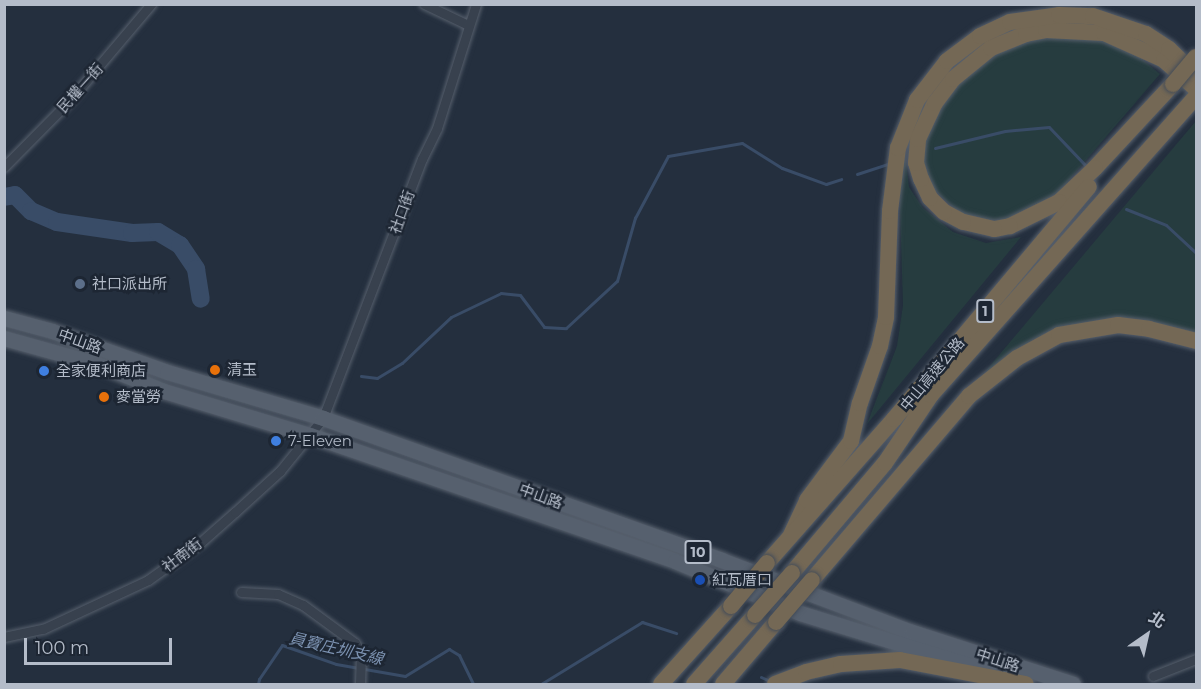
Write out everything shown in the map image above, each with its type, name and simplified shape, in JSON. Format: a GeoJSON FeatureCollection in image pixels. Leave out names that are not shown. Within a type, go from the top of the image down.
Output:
{"type":"FeatureCollection","features":[{"type":"Feature","properties":{"kind":"highway"},"geometry":{"type":"LineString","coordinates":[[791,535],[807,500],[851,441],[860,402],[880,346],[886,317],[890,211],[898,148],[917,100],[946,61],[980,36],[1010,22],[1059,15],[1094,16],[1146,34],[1169,49],[1197,75]]}},
{"type":"Feature","properties":{"kind":"highway"},"geometry":{"type":"LineString","coordinates":[[1173,84],[1095,168],[1059,202],[1010,226],[994,230],[963,222],[944,212],[930,198],[921,179],[916,163],[918,139],[935,104],[953,79],[1002,42],[1026,34],[1046,30],[1104,33],[1164,60],[1197,89]]}},
{"type":"Feature","properties":{"kind":"highway","name":"中山高速公路"},"geometry":{"type":"LineString","coordinates":[[661,684],[902,410],[1197,57]]}},
{"type":"Feature","properties":{"kind":"highway","name":"中山高速公路"},"geometry":{"type":"LineString","coordinates":[[693,684],[792,573],[885,463],[931,395],[1197,96]]}},
{"type":"Feature","properties":{"kind":"highway"},"geometry":{"type":"LineString","coordinates":[[723,684],[969,396],[1017,358],[1059,335],[1118,326],[1157,331],[1197,340]]}},
{"type":"Feature","properties":{"kind":"highway"},"geometry":{"type":"LineString","coordinates":[[775,684],[806,672],[870,661],[900,660],[1027,684]]}},
{"type":"Feature","properties":{"kind":"main road","name":"中山路"},"geometry":{"type":"LineString","coordinates":[[4,318],[52,331],[167,372],[323,418],[721,560],[912,632],[1073,684]]}},
{"type":"Feature","properties":{"kind":"main road","name":"中山路"},"geometry":{"type":"LineString","coordinates":[[4,338],[98,364],[164,391],[310,435],[675,561],[800,613],[1027,684]]}},
{"type":"Feature","properties":{"kind":"street","name":"民權一街"},"geometry":{"type":"LineString","coordinates":[[4,167],[70,100],[151,4]]}},
{"type":"Feature","properties":{"kind":"street"},"geometry":{"type":"LineString","coordinates":[[424,4],[468,25]]}},
{"type":"Feature","properties":{"kind":"street","name":"社口街"},"geometry":{"type":"LineString","coordinates":[[323,418],[436,128],[476,4]]}},
{"type":"Feature","properties":{"kind":"street","name":"社南街"},"geometry":{"type":"LineString","coordinates":[[4,637],[43,629],[148,580],[201,542],[236,512],[280,471],[323,418]]}},
{"type":"Feature","properties":{"kind":"street"},"geometry":{"type":"LineString","coordinates":[[241,592],[278,594],[303,605],[355,643],[361,655],[360,684]]}},
{"type":"Feature","properties":{"kind":"street"},"geometry":{"type":"LineString","coordinates":[[1153,676],[1197,659]]}},
{"type":"Feature","properties":{"kind":"green space"},"geometry":{"type":"Polygon","coordinates":[[[1056,37],[1086,37],[1111,43],[1138,56],[1160,74],[1057,194],[1026,216],[1005,221],[985,220],[958,212],[935,191],[924,165],[923,138],[954,87],[998,51],[1027,41],[1056,37]]]}},
{"type":"Feature","properties":{"kind":"green space"},"geometry":{"type":"Polygon","coordinates":[[[1196,121],[1196,334],[1167,325],[1034,339],[984,373],[1196,121]]]}},
{"type":"Feature","properties":{"kind":"green space"},"geometry":{"type":"Polygon","coordinates":[[[904,145],[909,187],[923,208],[953,232],[986,243],[1021,237],[867,424],[897,346],[903,305],[899,176],[904,145]]]}},
{"type":"Feature","properties":{"kind":"waterway"},"geometry":{"type":"LineString","coordinates":[[935,148],[1005,131],[1049,127],[1087,167]]}},
{"type":"Feature","properties":{"kind":"waterway"},"geometry":{"type":"LineString","coordinates":[[361,376],[377,378],[402,363],[451,317],[501,293],[520,295],[544,327],[566,328],[617,281],[635,218],[668,156],[742,143],[782,168],[826,184],[841,179]]}},
{"type":"Feature","properties":{"kind":"waterway"},"geometry":{"type":"LineString","coordinates":[[857,174],[890,163]]}},
{"type":"Feature","properties":{"kind":"waterway"},"geometry":{"type":"LineString","coordinates":[[4,197],[15,195],[31,211],[57,222],[132,233],[158,232],[180,245],[196,269],[201,299]]}},
{"type":"Feature","properties":{"kind":"waterway"},"geometry":{"type":"LineString","coordinates":[[1126,209],[1166,225],[1196,253]]}},
{"type":"Feature","properties":{"kind":"waterway","name":"員寶庄圳支線"},"geometry":{"type":"LineString","coordinates":[[541,684],[642,622],[676,633]]}},
{"type":"Feature","properties":{"kind":"waterway","name":"員寶庄圳支線"},"geometry":{"type":"LineString","coordinates":[[258,684],[282,645],[336,664],[405,676],[449,649],[459,655],[473,684]]}},
{"type":"Feature","properties":{"kind":"waterway"},"geometry":{"type":"LineString","coordinates":[[761,677],[772,682]]}},
{"type":"Feature","properties":{"kind":"place","name":"社口派出所"},"geometry":{"type":"Point","coordinates":[80,284]}},
{"type":"Feature","properties":{"kind":"place","name":"清玉"},"geometry":{"type":"Point","coordinates":[215,370]}},
{"type":"Feature","properties":{"kind":"place","name":"全家便利商店"},"geometry":{"type":"Point","coordinates":[44,371]}},
{"type":"Feature","properties":{"kind":"place","name":"麥當勞"},"geometry":{"type":"Point","coordinates":[104,397]}},
{"type":"Feature","properties":{"kind":"place","name":"7-Eleven"},"geometry":{"type":"Point","coordinates":[276,441]}},
{"type":"Feature","properties":{"kind":"place","name":"紅瓦厝口"},"geometry":{"type":"Point","coordinates":[700,580]}}]}
